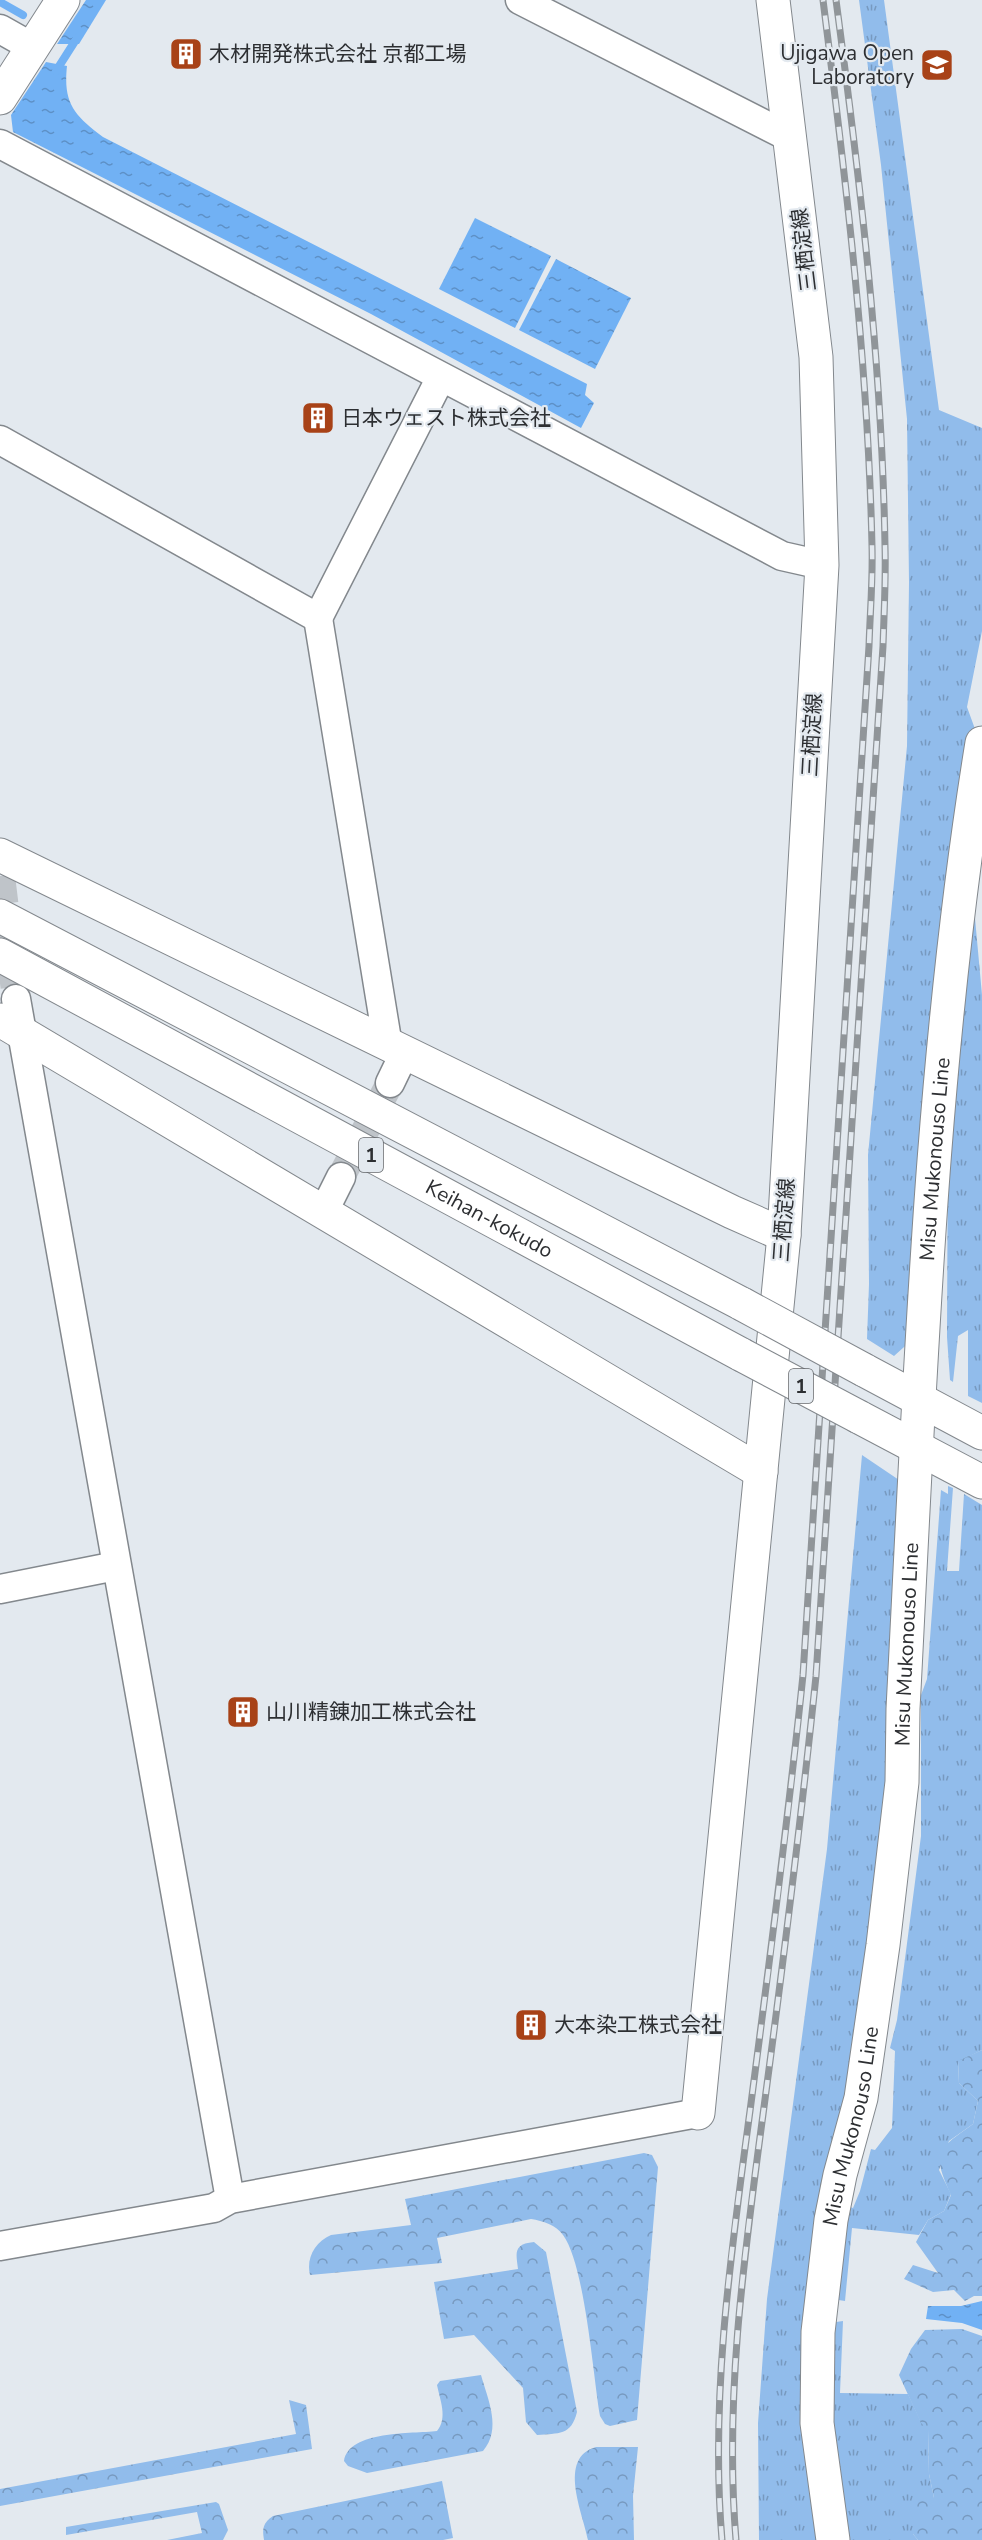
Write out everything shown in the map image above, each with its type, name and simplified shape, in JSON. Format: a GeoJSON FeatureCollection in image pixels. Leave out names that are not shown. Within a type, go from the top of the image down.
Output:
{"type":"FeatureCollection","features":[{"type":"Feature","properties":{"kind":"main road"},"geometry":{"type":"LineString","coordinates":[[0,98],[63,0]]}},
{"type":"Feature","properties":{"kind":"main road","name":"三栖淀線"},"geometry":{"type":"LineString","coordinates":[[698,2113],[784,1235],[822,565],[816,357],[773,0]]}},
{"type":"Feature","properties":{"kind":"main road","name":"Misu Mukonouso Line"},"geometry":{"type":"LineString","coordinates":[[833,2540],[818,2423],[818,2332],[831,2220],[861,2098],[902,1782],[903,1709],[931,1455],[920,1399],[934,1140],[953,950],[982,743]]}},
{"type":"Feature","properties":{"kind":"main road"},"geometry":{"type":"LineString","coordinates":[[0,866],[396,1050],[784,1235]]}},
{"type":"Feature","properties":{"kind":"main road","name":"Keihan-kokudo"},"geometry":{"type":"LineString","coordinates":[[0,916],[742,1304],[982,1433]]}},
{"type":"Feature","properties":{"kind":"main road","name":"Keihan-kokudo"},"geometry":{"type":"LineString","coordinates":[[0,955],[982,1482]]}},
{"type":"Feature","properties":{"kind":"main road"},"geometry":{"type":"LineString","coordinates":[[12,1017],[324,1211],[761,1472]]}},
{"type":"Feature","properties":{"kind":"street"},"geometry":{"type":"LineString","coordinates":[[520,0],[791,138]]}},
{"type":"Feature","properties":{"kind":"street"},"geometry":{"type":"LineString","coordinates":[[0,29],[32,47]]}},
{"type":"Feature","properties":{"kind":"street"},"geometry":{"type":"LineString","coordinates":[[8,149],[782,556],[822,565]]}},
{"type":"Feature","properties":{"kind":"street"},"geometry":{"type":"LineString","coordinates":[[390,1083],[396,1050],[318,618],[441,377]]}},
{"type":"Feature","properties":{"kind":"street"},"geometry":{"type":"LineString","coordinates":[[0,440],[318,618]]}},
{"type":"Feature","properties":{"kind":"street"},"geometry":{"type":"LineString","coordinates":[[12,1017],[116,1566],[230,2199]]}},
{"type":"Feature","properties":{"kind":"street"},"geometry":{"type":"LineString","coordinates":[[324,1211],[341,1177]]}},
{"type":"Feature","properties":{"kind":"street"},"geometry":{"type":"LineString","coordinates":[[0,1589],[116,1566]]}},
{"type":"Feature","properties":{"kind":"street"},"geometry":{"type":"LineString","coordinates":[[0,2246],[214,2208],[230,2199],[698,2113]]}},
{"type":"Feature","properties":{"kind":"green space"},"geometry":{"type":"Polygon","coordinates":[[[859,0],[884,0],[939,410],[982,428],[982,631],[967,707],[975,729],[913,1339],[894,1356],[867,1339],[868,1155],[907,746],[909,582],[907,419],[881,165],[859,0]]]}},
{"type":"Feature","properties":{"kind":"green space"},"geometry":{"type":"Polygon","coordinates":[[[974,907],[982,995],[982,1403],[968,1396],[968,1330],[958,1336],[953,1382],[950,1380],[947,1337],[948,1115],[974,907]]]}},
{"type":"Feature","properties":{"kind":"green space"},"geometry":{"type":"Polygon","coordinates":[[[862,1455],[902,1482],[888,1807],[847,2110],[822,2540],[759,2540],[758,2423],[767,2299],[827,1849],[862,1455]]]}},
{"type":"Feature","properties":{"kind":"green space"},"geometry":{"type":"Polygon","coordinates":[[[948,1486],[953,1488],[947,1571],[959,1571],[964,1494],[982,1505],[982,2050],[958,2062],[959,2083],[978,2101],[973,2124],[949,2141],[939,2170],[951,2194],[944,2211],[928,2220],[919,2235],[852,2228],[845,2301],[832,2299],[845,2205],[853,2208],[871,2149],[875,2150],[892,2128],[895,2051],[890,2048],[897,2020],[921,1836],[921,1695],[927,1679],[941,1490],[948,1494],[948,1486]]]}},
{"type":"Feature","properties":{"kind":"green space"},"geometry":{"type":"Polygon","coordinates":[[[982,2050],[982,2296],[974,2296],[965,2301],[954,2290],[933,2292],[904,2279],[913,2265],[938,2273],[916,2242],[928,2220],[944,2211],[951,2195],[941,2169],[941,2153],[945,2146],[973,2124],[978,2101],[959,2083],[958,2061],[982,2050]]]}},
{"type":"Feature","properties":{"kind":"green space"},"geometry":{"type":"Polygon","coordinates":[[[644,2153],[652,2155],[658,2167],[637,2420],[610,2426],[605,2424],[600,2416],[583,2295],[577,2270],[571,2250],[563,2235],[549,2224],[531,2219],[437,2238],[442,2263],[310,2275],[309,2263],[313,2251],[320,2242],[331,2235],[411,2225],[405,2199],[644,2153]]]}},
{"type":"Feature","properties":{"kind":"green space"},"geometry":{"type":"Polygon","coordinates":[[[534,2242],[546,2252],[577,2412],[571,2425],[563,2432],[537,2435],[526,2422],[523,2388],[474,2335],[444,2339],[434,2282],[518,2269],[517,2250],[522,2245],[534,2242]]]}},
{"type":"Feature","properties":{"kind":"green space"},"geometry":{"type":"Polygon","coordinates":[[[843,2321],[840,2393],[908,2394],[921,2422],[928,2429],[929,2474],[934,2498],[913,2534],[918,2540],[845,2540],[839,2458],[831,2413],[829,2323],[843,2321]]]}},
{"type":"Feature","properties":{"kind":"green space"},"geometry":{"type":"Polygon","coordinates":[[[962,2329],[982,2336],[982,2540],[918,2540],[913,2534],[916,2499],[934,2498],[929,2474],[928,2430],[921,2423],[899,2375],[911,2349],[925,2330],[962,2329]]]}},
{"type":"Feature","properties":{"kind":"green space"},"geometry":{"type":"Polygon","coordinates":[[[481,2375],[490,2404],[493,2424],[489,2442],[483,2451],[367,2473],[348,2466],[344,2461],[348,2451],[369,2439],[437,2431],[443,2415],[437,2385],[440,2381],[481,2375]]]}},
{"type":"Feature","properties":{"kind":"green space"},"geometry":{"type":"Polygon","coordinates":[[[289,2400],[306,2405],[312,2449],[0,2506],[0,2489],[296,2434],[289,2400]]]}},
{"type":"Feature","properties":{"kind":"green space"},"geometry":{"type":"Polygon","coordinates":[[[596,2447],[638,2447],[633,2496],[634,2540],[588,2540],[578,2502],[575,2474],[578,2462],[584,2453],[596,2447]]]}},
{"type":"Feature","properties":{"kind":"green space"},"geometry":{"type":"Polygon","coordinates":[[[442,2481],[453,2538],[443,2540],[264,2540],[264,2526],[273,2516],[442,2481]]]}},
{"type":"Feature","properties":{"kind":"green space"},"geometry":{"type":"Polygon","coordinates":[[[216,2502],[219,2504],[228,2530],[223,2540],[167,2540],[202,2533],[197,2512],[66,2535],[66,2527],[216,2502]]]}},
{"type":"Feature","properties":{"kind":"water"},"geometry":{"type":"Polygon","coordinates":[[[86,0],[106,0],[79,44],[57,44],[86,0]]]}},
{"type":"Feature","properties":{"kind":"water"},"geometry":{"type":"Polygon","coordinates":[[[46,62],[67,66],[67,90],[73,107],[85,122],[103,137],[587,384],[585,395],[594,403],[581,428],[371,314],[13,132],[11,115],[46,62]]]}},
{"type":"Feature","properties":{"kind":"water"},"geometry":{"type":"Polygon","coordinates":[[[475,218],[551,256],[515,328],[439,289],[475,218]]]}},
{"type":"Feature","properties":{"kind":"water"},"geometry":{"type":"Polygon","coordinates":[[[556,259],[631,298],[595,369],[519,330],[556,259]]]}},
{"type":"Feature","properties":{"kind":"water"},"geometry":{"type":"Polygon","coordinates":[[[982,2301],[982,2330],[962,2323],[926,2319],[928,2306],[961,2306],[982,2301]]]}},
{"type":"Feature","properties":{"kind":"waterway"},"geometry":{"type":"LineString","coordinates":[[0,2],[23,15]]}},
{"type":"Feature","properties":{"kind":"waterway"},"geometry":{"type":"LineString","coordinates":[[56,71],[77,38]]}},
{"type":"Feature","properties":{"kind":"tunnel"},"geometry":{"type":"LineString","coordinates":[[1,876],[16,999]]}},
{"type":"Feature","properties":{"kind":"tunnel"},"geometry":{"type":"LineString","coordinates":[[341,1177],[390,1083]]}},
{"type":"Feature","properties":{"kind":"railway"},"geometry":{"type":"LineString","coordinates":[[722,2540],[719,2433],[724,2325],[785,1839],[803,1675],[872,583],[870,477],[861,341],[848,204],[823,0]]}},
{"type":"Feature","properties":{"kind":"railway"},"geometry":{"type":"LineString","coordinates":[[736,2540],[733,2432],[738,2323],[792,1892],[816,1676],[883,646],[885,546],[875,341],[836,0]]}},
{"type":"Feature","properties":{"kind":"place","name":"木材開発株式会社 京都工場"},"geometry":{"type":"Point","coordinates":[186,54]}},
{"type":"Feature","properties":{"kind":"place","name":"Ujigawa Open Laboratory"},"geometry":{"type":"Point","coordinates":[937,65]}},
{"type":"Feature","properties":{"kind":"place","name":"日本ウェスト株式会社"},"geometry":{"type":"Point","coordinates":[318,418]}},
{"type":"Feature","properties":{"kind":"place","name":"山川精錬加工株式会社"},"geometry":{"type":"Point","coordinates":[243,1712]}},
{"type":"Feature","properties":{"kind":"place","name":"大本染工株式会社"},"geometry":{"type":"Point","coordinates":[531,2025]}}]}
